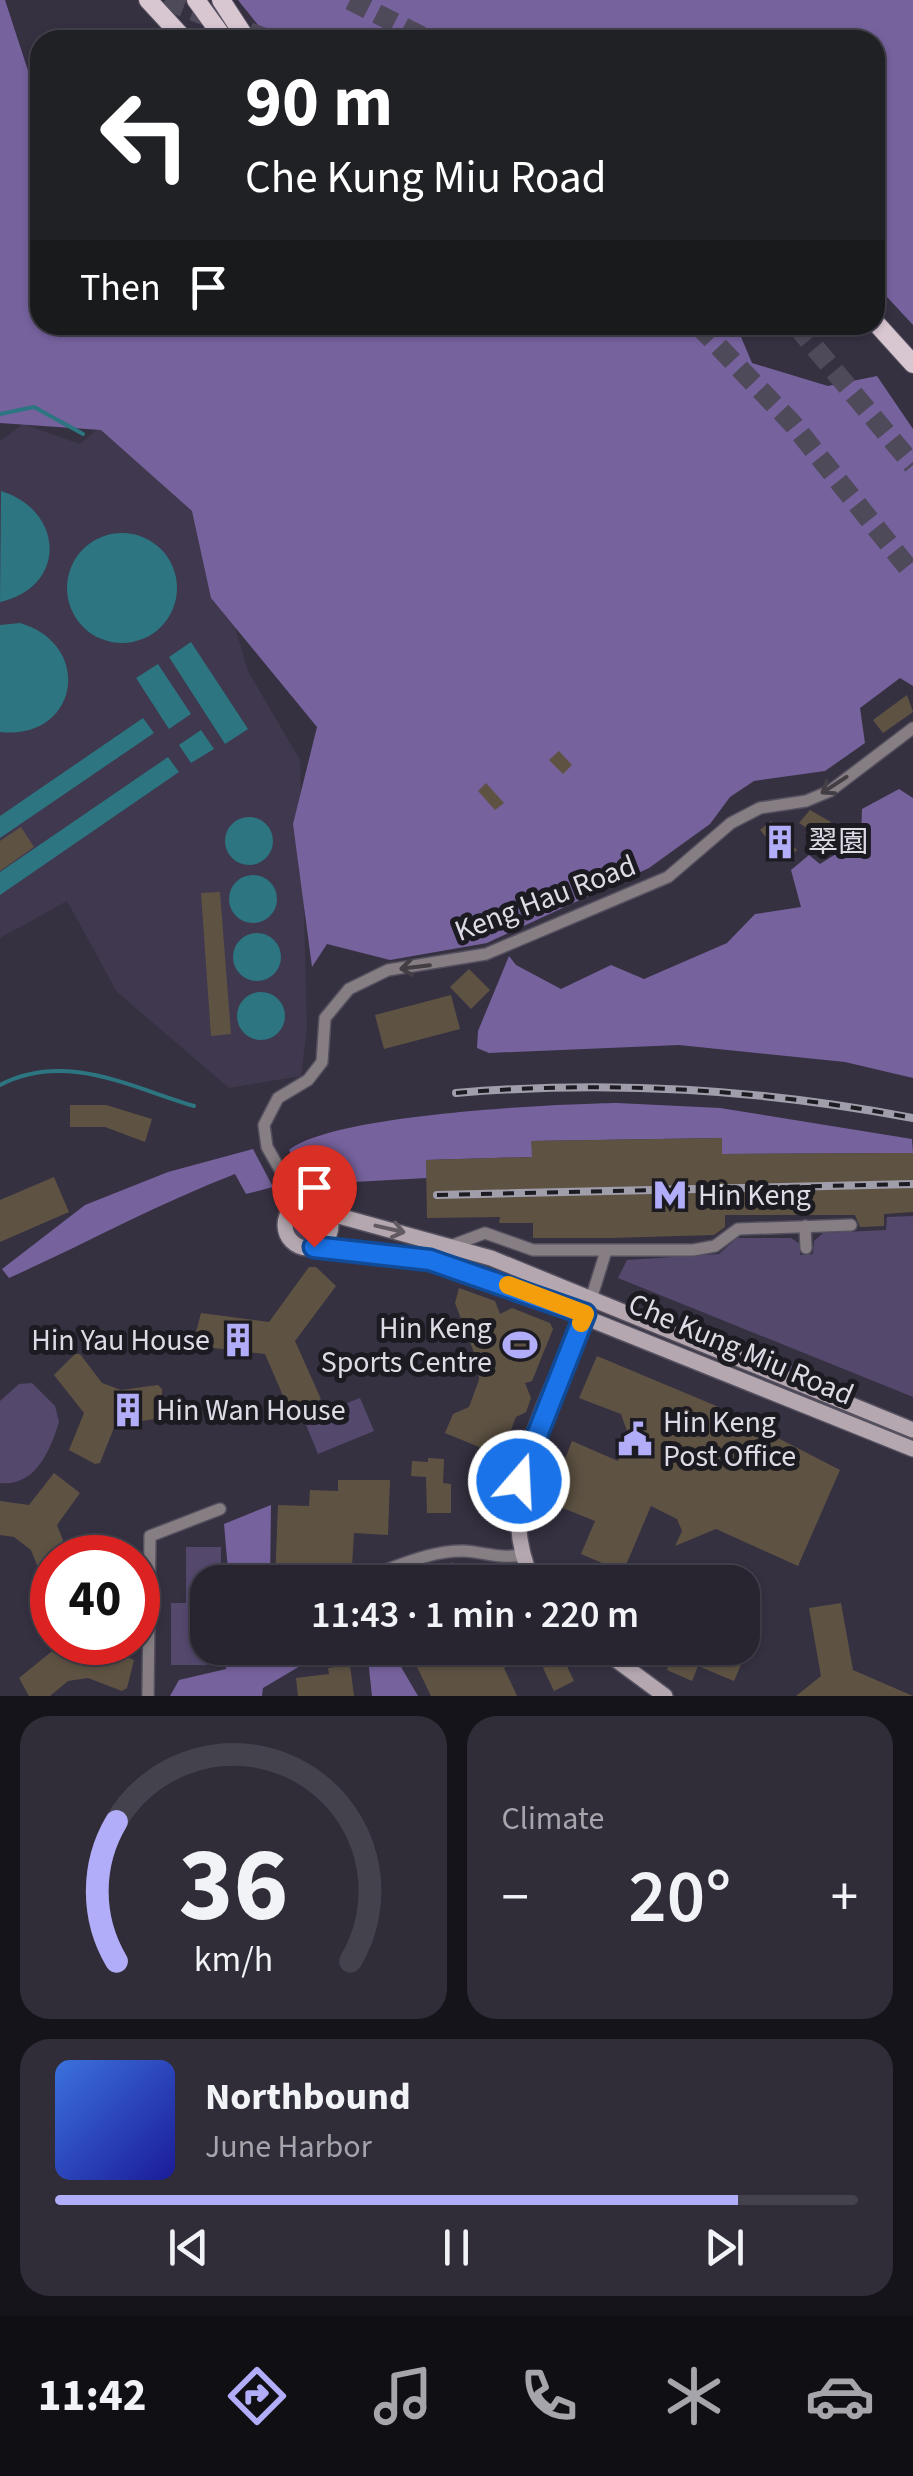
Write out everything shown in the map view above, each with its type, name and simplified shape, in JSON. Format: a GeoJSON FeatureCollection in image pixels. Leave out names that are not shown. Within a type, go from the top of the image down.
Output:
{"type":"FeatureCollection","features":[{"type":"Feature","properties":{"kind":"main road"},"geometry":{"type":"LineString","coordinates":[[148,0],[176,30]]}},
{"type":"Feature","properties":{"kind":"main road"},"geometry":{"type":"LineString","coordinates":[[196,0],[218,30]]}},
{"type":"Feature","properties":{"kind":"main road"},"geometry":{"type":"LineString","coordinates":[[221,0],[240,30]]}},
{"type":"Feature","properties":{"kind":"main road"},"geometry":{"type":"LineString","coordinates":[[885,333],[913,364]]}},
{"type":"Feature","properties":{"kind":"street","name":"Keng Hau Road"},"geometry":{"type":"LineString","coordinates":[[299,1203],[267,1147],[264,1125],[268,1110],[278,1098],[308,1080],[322,1062],[325,1018],[349,989],[388,970],[486,954],[668,877],[730,824],[760,808],[806,800],[830,790],[913,728]]}},
{"type":"Feature","properties":{"kind":"street"},"geometry":{"type":"LineString","coordinates":[[314,1202],[328,1213],[330,1229],[314,1247],[298,1246],[287,1236],[285,1220],[299,1203],[314,1202]]}},
{"type":"Feature","properties":{"kind":"street","name":"Che Kung Miu Road"},"geometry":{"type":"LineString","coordinates":[[328,1213],[453,1245],[913,1449]]}},
{"type":"Feature","properties":{"kind":"street"},"geometry":{"type":"LineString","coordinates":[[453,1245],[485,1233],[533,1250],[705,1249],[738,1229],[851,1225]]}},
{"type":"Feature","properties":{"kind":"street"},"geometry":{"type":"LineString","coordinates":[[805,1226],[806,1248]]}},
{"type":"Feature","properties":{"kind":"street","name":"Che Kung Miu Road"},"geometry":{"type":"LineString","coordinates":[[314,1247],[430,1260],[588,1306],[913,1430]]}},
{"type":"Feature","properties":{"kind":"street"},"geometry":{"type":"LineString","coordinates":[[525,1565],[520,1554],[519,1481],[606,1252]]}},
{"type":"Feature","properties":{"kind":"street"},"geometry":{"type":"LineString","coordinates":[[148,1696],[150,1536],[220,1509]]}},
{"type":"Feature","properties":{"kind":"street"},"geometry":{"type":"LineString","coordinates":[[402,1565],[464,1551],[496,1558],[520,1554]]}},
{"type":"Feature","properties":{"kind":"street"},"geometry":{"type":"LineString","coordinates":[[623,1665],[665,1696]]}},
{"type":"Feature","properties":{"kind":"shaded area"},"geometry":{"type":"Polygon","coordinates":[[[0,0],[5,0],[30,77],[30,335],[740,335],[752,363],[828,386],[877,376],[913,429],[913,686],[900,678],[860,708],[865,743],[825,771],[754,781],[730,797],[710,824],[649,868],[487,943],[390,960],[327,944],[312,967],[293,824],[317,727],[211,598],[192,511],[101,430],[0,423],[0,0]]]}},
{"type":"Feature","properties":{"kind":"shaded area"},"geometry":{"type":"Polygon","coordinates":[[[238,0],[913,0],[913,325],[885,295],[885,30],[262,30],[238,0]]]}},
{"type":"Feature","properties":{"kind":"shaded area"},"geometry":{"type":"Polygon","coordinates":[[[111,418],[201,512],[248,671],[300,760],[307,1027],[301,1076],[229,1088],[117,992],[67,901],[0,938],[0,441],[23,424],[80,444],[111,418]]]}},
{"type":"Feature","properties":{"kind":"shaded area"},"geometry":{"type":"Polygon","coordinates":[[[899,789],[913,798],[913,1078],[845,1062],[679,1045],[489,1053],[477,1048],[478,1031],[509,956],[516,965],[561,989],[611,965],[644,979],[727,943],[755,914],[801,907],[791,870],[809,855],[820,864],[861,838],[862,809],[899,789]]]}},
{"type":"Feature","properties":{"kind":"shaded area"},"geometry":{"type":"Polygon","coordinates":[[[617,1103],[720,1108],[912,1139],[913,1153],[722,1154],[721,1138],[532,1141],[532,1157],[426,1160],[427,1178],[317,1184],[302,1177],[289,1150],[313,1138],[396,1120],[497,1109],[617,1103]]]}},
{"type":"Feature","properties":{"kind":"shaded area"},"geometry":{"type":"Polygon","coordinates":[[[253,1149],[273,1187],[246,1194],[235,1174],[9,1278],[2,1269],[85,1205],[168,1172],[253,1149]]]}},
{"type":"Feature","properties":{"kind":"shaded area"},"geometry":{"type":"Polygon","coordinates":[[[308,1204],[323,1210],[329,1225],[323,1240],[308,1246],[293,1240],[287,1225],[293,1210],[308,1204]]]}},
{"type":"Feature","properties":{"kind":"shaded area"},"geometry":{"type":"Polygon","coordinates":[[[913,1216],[913,1397],[618,1278],[627,1260],[719,1254],[737,1238],[791,1238],[800,1244],[800,1255],[813,1254],[814,1241],[823,1233],[886,1230],[887,1217],[913,1216]]]}},
{"type":"Feature","properties":{"kind":"shaded area"},"geometry":{"type":"Polygon","coordinates":[[[751,1349],[815,1375],[813,1380],[749,1355],[751,1349]]]}},
{"type":"Feature","properties":{"kind":"shaded area"},"geometry":{"type":"Polygon","coordinates":[[[32,1383],[55,1406],[59,1422],[46,1455],[32,1473],[12,1483],[0,1483],[0,1401],[19,1384],[32,1383]]]}},
{"type":"Feature","properties":{"kind":"shaded area"},"geometry":{"type":"Polygon","coordinates":[[[360,1398],[374,1431],[318,1454],[304,1420],[360,1398]]]}},
{"type":"Feature","properties":{"kind":"shaded area"},"geometry":{"type":"Polygon","coordinates":[[[271,1505],[270,1565],[228,1565],[224,1524],[271,1505]]]}},
{"type":"Feature","properties":{"kind":"shaded area"},"geometry":{"type":"Polygon","coordinates":[[[186,1547],[221,1547],[221,1565],[190,1565],[190,1665],[171,1665],[171,1603],[186,1603],[186,1547]]]}},
{"type":"Feature","properties":{"kind":"shaded area"},"geometry":{"type":"Polygon","coordinates":[[[226,1665],[302,1665],[263,1688],[262,1696],[170,1696],[179,1680],[226,1669],[226,1665]]]}},
{"type":"Feature","properties":{"kind":"shaded area"},"geometry":{"type":"Polygon","coordinates":[[[369,1665],[400,1665],[418,1696],[372,1696],[369,1665]]]}},
{"type":"Feature","properties":{"kind":"water"},"geometry":{"type":"Polygon","coordinates":[[[1,491],[37,514],[50,548],[38,581],[22,594],[0,602],[1,491]]]}},
{"type":"Feature","properties":{"kind":"water"},"geometry":{"type":"Polygon","coordinates":[[[122,533],[143,537],[161,549],[173,567],[177,588],[173,609],[161,627],[143,639],[122,643],[101,639],[83,627],[71,609],[67,588],[71,567],[83,549],[101,537],[122,533]]]}},
{"type":"Feature","properties":{"kind":"water"},"geometry":{"type":"Polygon","coordinates":[[[20,623],[44,634],[59,651],[67,670],[67,689],[60,707],[47,722],[26,731],[0,732],[0,625],[20,623]]]}},
{"type":"Feature","properties":{"kind":"water"},"geometry":{"type":"Polygon","coordinates":[[[191,642],[248,729],[225,744],[169,657],[191,642]]]}},
{"type":"Feature","properties":{"kind":"water"},"geometry":{"type":"Polygon","coordinates":[[[158,664],[191,714],[169,729],[136,678],[158,664]]]}},
{"type":"Feature","properties":{"kind":"water"},"geometry":{"type":"Polygon","coordinates":[[[143,718],[154,733],[0,838],[0,816],[143,718]]]}},
{"type":"Feature","properties":{"kind":"water"},"geometry":{"type":"Polygon","coordinates":[[[201,730],[214,749],[191,763],[179,745],[201,730]]]}},
{"type":"Feature","properties":{"kind":"water"},"geometry":{"type":"Polygon","coordinates":[[[168,757],[179,772],[0,895],[0,872],[168,757]]]}},
{"type":"Feature","properties":{"kind":"water"},"geometry":{"type":"Polygon","coordinates":[[[249,817],[266,824],[273,841],[266,858],[249,865],[232,858],[225,841],[232,824],[249,817]]]}},
{"type":"Feature","properties":{"kind":"water"},"geometry":{"type":"Polygon","coordinates":[[[253,875],[270,882],[277,899],[270,916],[253,923],[236,916],[229,899],[236,882],[253,875]]]}},
{"type":"Feature","properties":{"kind":"water"},"geometry":{"type":"Polygon","coordinates":[[[257,933],[274,940],[281,957],[274,974],[257,981],[240,974],[233,957],[240,940],[257,933]]]}},
{"type":"Feature","properties":{"kind":"water"},"geometry":{"type":"Polygon","coordinates":[[[261,992],[278,999],[285,1016],[278,1033],[261,1040],[244,1033],[237,1016],[244,999],[261,992]]]}},
{"type":"Feature","properties":{"kind":"building"},"geometry":{"type":"Polygon","coordinates":[[[907,695],[913,712],[883,733],[873,720],[907,695]]]}},
{"type":"Feature","properties":{"kind":"building"},"geometry":{"type":"Polygon","coordinates":[[[559,751],[572,765],[563,774],[549,760],[559,751]]]}},
{"type":"Feature","properties":{"kind":"building"},"geometry":{"type":"Polygon","coordinates":[[[486,783],[504,803],[495,810],[478,791],[486,783]]]}},
{"type":"Feature","properties":{"kind":"building"},"geometry":{"type":"Polygon","coordinates":[[[810,810],[831,822],[821,837],[799,823],[810,810]]]}},
{"type":"Feature","properties":{"kind":"building","name":"翠園"},"geometry":{"type":"Polygon","coordinates":[[[771,821],[797,850],[786,860],[760,830],[771,821]]]}},
{"type":"Feature","properties":{"kind":"building"},"geometry":{"type":"Polygon","coordinates":[[[21,827],[34,847],[0,871],[0,841],[21,827]]]}},
{"type":"Feature","properties":{"kind":"building"},"geometry":{"type":"Polygon","coordinates":[[[220,892],[231,1034],[211,1036],[201,893],[220,892]]]}},
{"type":"Feature","properties":{"kind":"building"},"geometry":{"type":"Polygon","coordinates":[[[469,969],[490,990],[471,1009],[450,987],[469,969]]]}},
{"type":"Feature","properties":{"kind":"building"},"geometry":{"type":"Polygon","coordinates":[[[451,995],[460,1029],[384,1049],[375,1015],[451,995]]]}},
{"type":"Feature","properties":{"kind":"building"},"geometry":{"type":"Polygon","coordinates":[[[70,1105],[106,1105],[152,1119],[145,1142],[105,1127],[70,1127],[70,1105]]]}},
{"type":"Feature","properties":{"kind":"building","name":"Hin Keng"},"geometry":{"type":"Polygon","coordinates":[[[722,1138],[722,1154],[913,1153],[913,1212],[884,1214],[884,1226],[860,1227],[855,1215],[725,1215],[725,1227],[714,1235],[609,1238],[533,1238],[533,1223],[499,1223],[500,1217],[427,1218],[426,1160],[532,1157],[531,1141],[722,1138]]]}},
{"type":"Feature","properties":{"kind":"building"},"geometry":{"type":"Polygon","coordinates":[[[54,1177],[69,1212],[0,1242],[0,1200],[54,1177]]]}},
{"type":"Feature","properties":{"kind":"building","name":"Hin Yau House"},"geometry":{"type":"Polygon","coordinates":[[[309,1267],[316,1267],[336,1286],[295,1341],[321,1399],[297,1414],[290,1412],[265,1354],[197,1346],[194,1340],[201,1313],[269,1322],[309,1267]]]}},
{"type":"Feature","properties":{"kind":"building"},"geometry":{"type":"Polygon","coordinates":[[[459,1288],[495,1301],[500,1314],[512,1308],[550,1323],[553,1329],[532,1381],[525,1383],[531,1398],[526,1412],[516,1417],[501,1456],[445,1433],[453,1414],[469,1407],[479,1380],[478,1363],[455,1303],[459,1288]]]}},
{"type":"Feature","properties":{"kind":"building","name":"Hin Wan House"},"geometry":{"type":"Polygon","coordinates":[[[75,1354],[80,1354],[102,1383],[121,1390],[158,1385],[162,1389],[162,1418],[115,1425],[100,1463],[69,1450],[84,1413],[54,1375],[75,1354]]]}},
{"type":"Feature","properties":{"kind":"building"},"geometry":{"type":"Polygon","coordinates":[[[597,1356],[714,1405],[840,1470],[798,1566],[716,1529],[675,1546],[682,1531],[677,1519],[651,1506],[626,1565],[607,1565],[581,1554],[595,1521],[548,1502],[572,1441],[618,1461],[628,1434],[621,1414],[579,1398],[597,1356]]]}},
{"type":"Feature","properties":{"kind":"building"},"geometry":{"type":"Polygon","coordinates":[[[428,1458],[444,1459],[443,1483],[451,1484],[451,1513],[427,1513],[426,1477],[411,1476],[412,1461],[428,1462],[428,1458]]]}},
{"type":"Feature","properties":{"kind":"building"},"geometry":{"type":"Polygon","coordinates":[[[54,1473],[80,1493],[57,1525],[61,1535],[30,1535],[30,1549],[14,1537],[0,1535],[0,1501],[29,1505],[54,1473]]]}},
{"type":"Feature","properties":{"kind":"building"},"geometry":{"type":"Polygon","coordinates":[[[338,1480],[390,1480],[388,1535],[354,1533],[352,1565],[276,1565],[278,1505],[309,1506],[310,1490],[338,1491],[338,1480]]]}},
{"type":"Feature","properties":{"kind":"building"},"geometry":{"type":"Polygon","coordinates":[[[841,1603],[853,1670],[913,1696],[796,1696],[821,1676],[809,1608],[841,1603]]]}},
{"type":"Feature","properties":{"kind":"building"},"geometry":{"type":"Polygon","coordinates":[[[35,1665],[133,1665],[127,1688],[122,1691],[88,1678],[68,1681],[50,1696],[29,1696],[19,1678],[35,1665]]]}},
{"type":"Feature","properties":{"kind":"building"},"geometry":{"type":"Polygon","coordinates":[[[350,1665],[354,1696],[298,1696],[296,1678],[329,1674],[328,1668],[350,1665]]]}},
{"type":"Feature","properties":{"kind":"building"},"geometry":{"type":"Polygon","coordinates":[[[416,1665],[510,1665],[504,1668],[517,1696],[431,1696],[416,1665]]]}},
{"type":"Feature","properties":{"kind":"building"},"geometry":{"type":"Polygon","coordinates":[[[566,1665],[574,1681],[554,1691],[543,1668],[566,1665]]]}},
{"type":"Feature","properties":{"kind":"building"},"geometry":{"type":"Polygon","coordinates":[[[669,1665],[741,1665],[734,1681],[698,1666],[692,1681],[667,1670],[669,1665]]]}},
{"type":"Feature","properties":{"kind":"waterway"},"geometry":{"type":"LineString","coordinates":[[0,414],[34,407],[83,434]]}},
{"type":"Feature","properties":{"kind":"waterway"},"geometry":{"type":"LineString","coordinates":[[0,1085],[24,1075],[73,1072],[122,1082],[194,1106]]}},
{"type":"Feature","properties":{"kind":"tunnel"},"geometry":{"type":"LineString","coordinates":[[165,0],[244,30]]}},
{"type":"Feature","properties":{"kind":"tunnel"},"geometry":{"type":"LineString","coordinates":[[350,0],[409,30]]}},
{"type":"Feature","properties":{"kind":"tunnel"},"geometry":{"type":"LineString","coordinates":[[708,335],[792,423],[913,574]]}},
{"type":"Feature","properties":{"kind":"tunnel"},"geometry":{"type":"LineString","coordinates":[[804,335],[913,465]]}},
{"type":"Feature","properties":{"kind":"railway"},"geometry":{"type":"LineString","coordinates":[[456,1093],[572,1087],[685,1090],[799,1100],[913,1118]]}},
{"type":"Feature","properties":{"kind":"railway"},"geometry":{"type":"LineString","coordinates":[[437,1195],[913,1184]]}},
{"type":"Feature","properties":{"kind":"slow traffic"},"geometry":{"type":"LineString","coordinates":[[508,1285],[585,1314],[581,1323]]}},
{"type":"Feature","properties":{"kind":"place","name":"翠園"},"geometry":{"type":"Point","coordinates":[780,842]}},
{"type":"Feature","properties":{"kind":"place","name":"Hin Keng"},"geometry":{"type":"Point","coordinates":[670,1195]}},
{"type":"Feature","properties":{"kind":"place","name":"Hin Yau House"},"geometry":{"type":"Point","coordinates":[238,1340]}},
{"type":"Feature","properties":{"kind":"place","name":"Hin Keng Sports Centre"},"geometry":{"type":"Point","coordinates":[520,1345]}},
{"type":"Feature","properties":{"kind":"place","name":"Hin Wan House"},"geometry":{"type":"Point","coordinates":[128,1410]}},
{"type":"Feature","properties":{"kind":"place","name":"Hin Keng Post Office"},"geometry":{"type":"Point","coordinates":[635,1439]}},
{"type":"Feature","properties":{"kind":"route"},"geometry":{"type":"LineString","coordinates":[[314,1247],[369,1250],[430,1260],[585,1314],[519,1481]]}}]}
